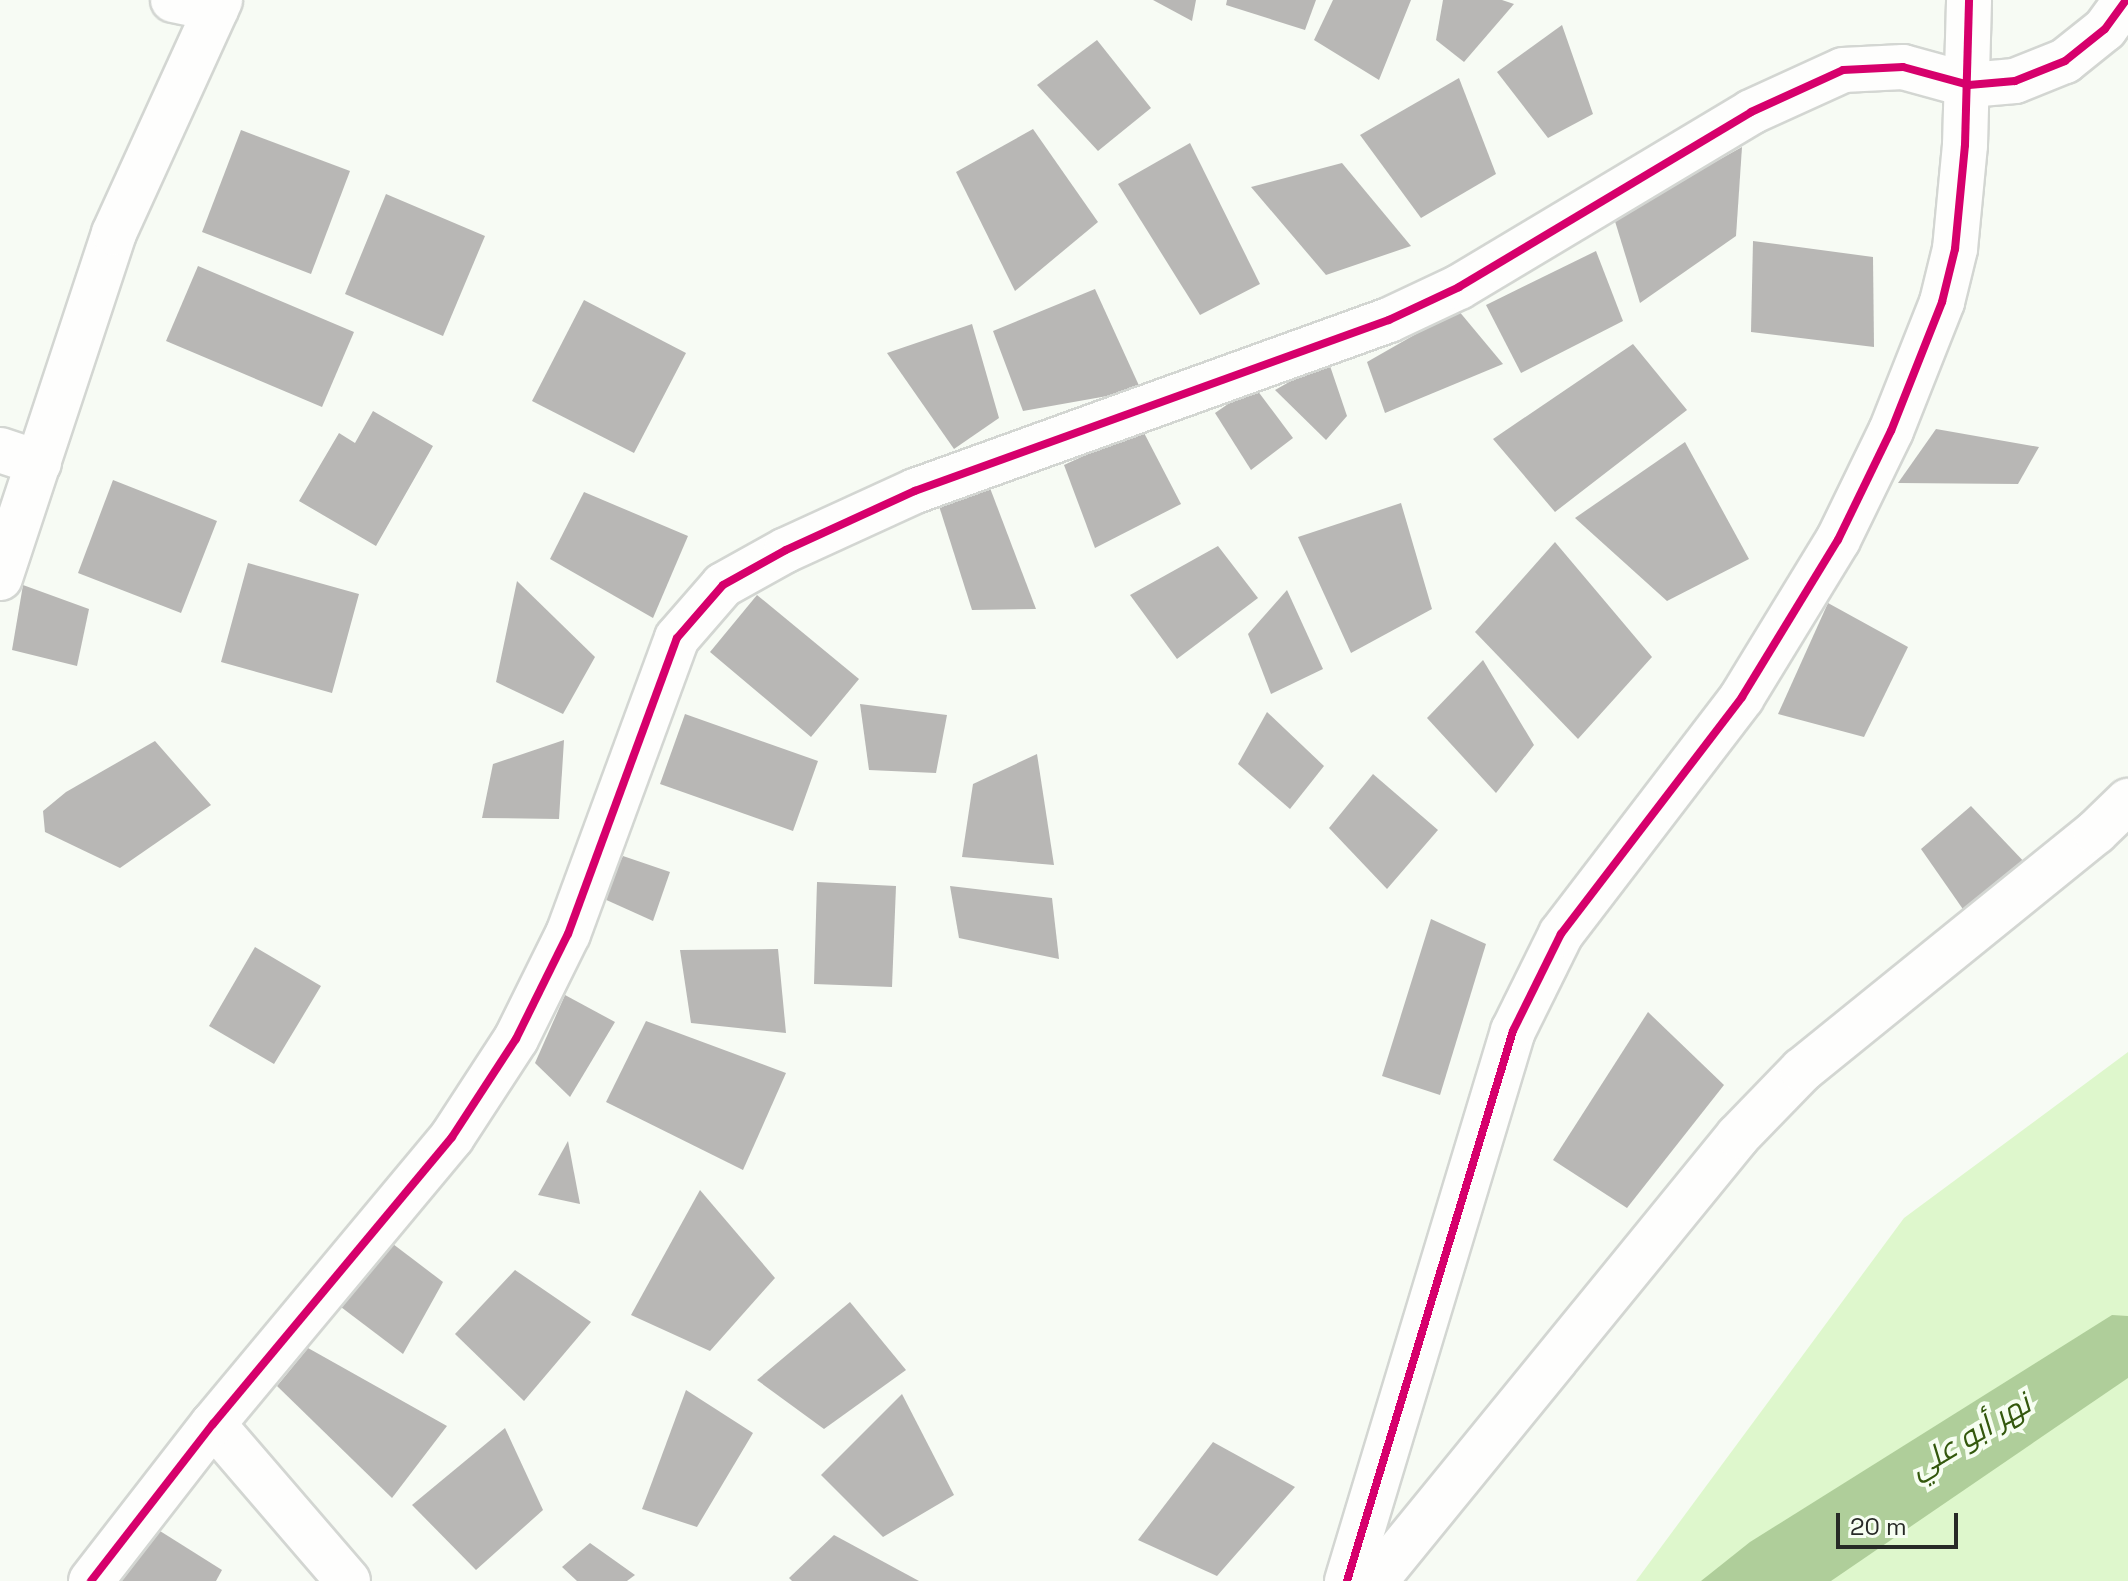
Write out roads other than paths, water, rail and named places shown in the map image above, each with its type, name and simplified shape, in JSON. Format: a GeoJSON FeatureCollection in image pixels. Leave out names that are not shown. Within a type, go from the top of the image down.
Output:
{"type":"FeatureCollection","features":[{"type":"Feature","properties":{"kind":"street"},"geometry":{"type":"LineString","coordinates":[[0,578],[20,457],[114,233],[218,4],[173,0]]}},
{"type":"Feature","properties":{"kind":"street"},"geometry":{"type":"LineString","coordinates":[[1347,1581],[1513,1031],[1561,934],[1742,697],[1838,540],[1891,431],[1942,302],[1955,249],[1969,85],[1969,0]]}},
{"type":"Feature","properties":{"kind":"street"},"geometry":{"type":"LineString","coordinates":[[91,1581],[213,1424],[452,1137],[516,1039],[568,934],[677,638],[723,585],[786,550],[915,491],[1389,320],[1472,280],[1751,112],[1843,70],[1903,67],[1969,85],[2015,81],[2065,61],[2105,29],[2126,0]]}},
{"type":"Feature","properties":{"kind":"street"},"geometry":{"type":"LineString","coordinates":[[1375,1581],[1738,1136],[1802,1070],[2096,832],[2128,801]]}},
{"type":"Feature","properties":{"kind":"street"},"geometry":{"type":"LineString","coordinates":[[213,1424],[348,1581]]}},
{"type":"Feature","properties":{"kind":"water","name":"نهر أبو علي"},"geometry":{"type":"Polygon","coordinates":[[[2112,1315],[2128,1316],[2128,1378],[1831,1581],[1701,1581],[1750,1542],[2112,1315]]]}}]}
